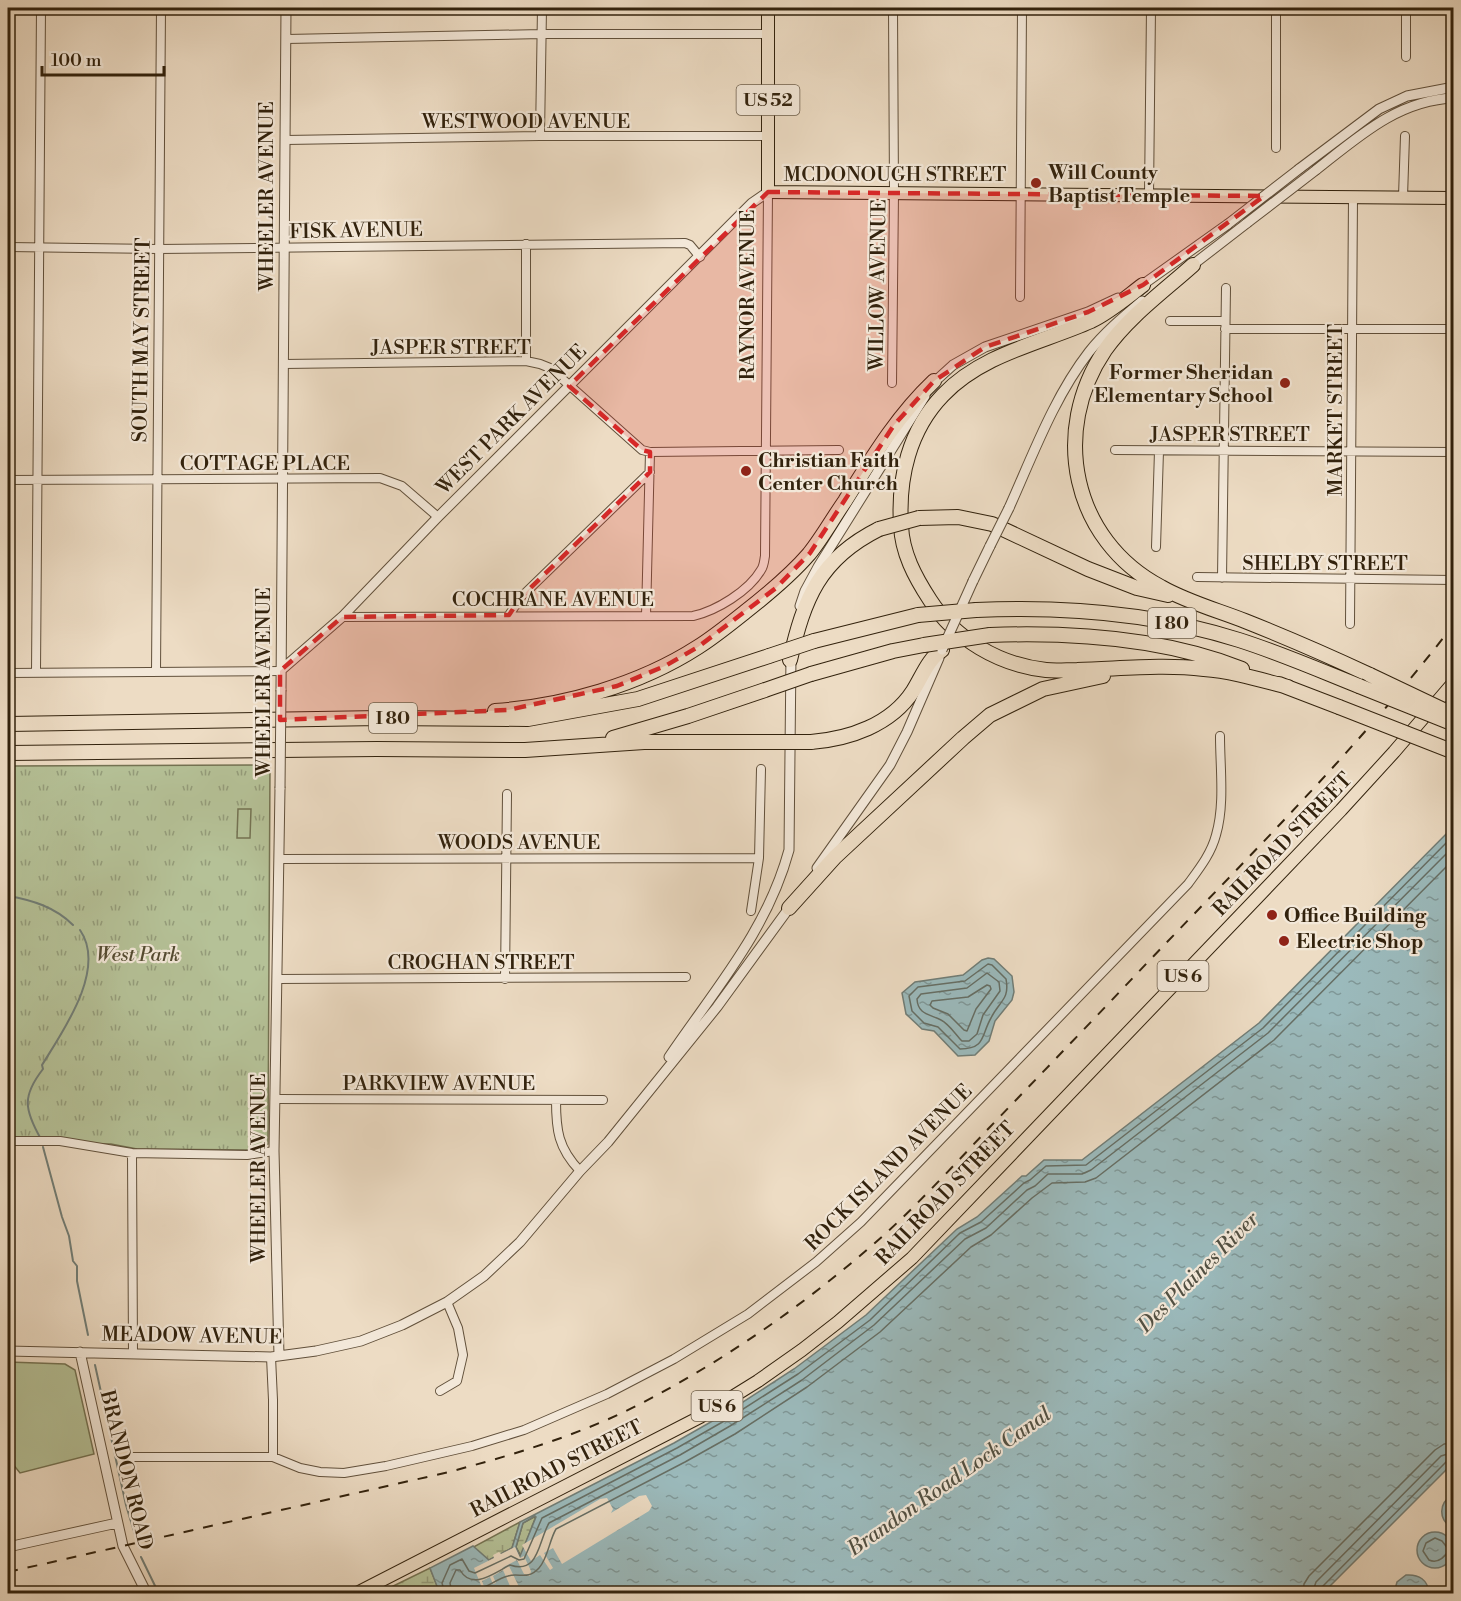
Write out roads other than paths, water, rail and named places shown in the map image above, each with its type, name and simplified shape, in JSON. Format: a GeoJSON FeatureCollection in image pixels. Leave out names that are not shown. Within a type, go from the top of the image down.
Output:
{"type":"FeatureCollection","features":[{"type":"Feature","properties":{"kind":"highway"},"geometry":{"type":"LineString","coordinates":[[1193,265],[1132,320],[1107,347],[1094,367],[1083,392],[1076,420],[1075,453],[1080,488],[1092,521],[1119,558],[1161,588],[1300,643],[1454,715]]}},
{"type":"Feature","properties":{"kind":"highway"},"geometry":{"type":"LineString","coordinates":[[1143,285],[1093,320],[990,361],[963,378],[942,396],[921,426],[907,457],[901,489],[900,514],[904,548],[917,581],[933,606],[953,630],[984,650],[1017,664],[1046,670],[1166,667],[1205,669],[1288,687]]}},
{"type":"Feature","properties":{"kind":"highway"},"geometry":{"type":"LineString","coordinates":[[380,718],[508,710],[563,700],[617,686],[664,666],[698,647],[776,588],[810,553],[894,425],[914,400],[934,381]]}},
{"type":"Feature","properties":{"kind":"highway"},"geometry":{"type":"LineString","coordinates":[[790,660],[802,614],[818,580],[844,552],[879,529],[919,518],[942,516],[975,519],[992,524],[1088,569],[1137,588],[1182,597]]}},
{"type":"Feature","properties":{"kind":"highway","name":"I 80"},"geometry":{"type":"LineString","coordinates":[[8,724],[380,718],[528,719],[638,699],[814,642],[918,615],[1018,608],[1132,615],[1238,639],[1454,724]]}},
{"type":"Feature","properties":{"kind":"highway","name":"I 80"},"geometry":{"type":"LineString","coordinates":[[8,753],[365,749],[525,750],[591,744],[688,716],[811,674],[893,651],[990,635],[1029,634],[1131,642],[1227,663],[1454,752]]}},
{"type":"Feature","properties":{"kind":"highway"},"geometry":{"type":"LineString","coordinates":[[591,744],[811,742],[838,739],[872,726],[890,714],[911,694],[934,655],[942,650]]}},
{"type":"Feature","properties":{"kind":"highway"},"geometry":{"type":"LineString","coordinates":[[789,908],[835,857],[990,715],[1043,689],[1085,679],[1166,667]]}},
{"type":"Feature","properties":{"kind":"main road","name":"RAYNOR AVENUE"},"geometry":{"type":"LineString","coordinates":[[768,8],[768,192]]}},
{"type":"Feature","properties":{"kind":"main road","name":"MCDONOUGH STREET"},"geometry":{"type":"LineString","coordinates":[[768,192],[1454,198]]}},
{"type":"Feature","properties":{"kind":"main road","name":"RAILROAD STREET"},"geometry":{"type":"LineString","coordinates":[[355,1593],[700,1417],[758,1381],[838,1322],[912,1258],[1341,810],[1395,752],[1454,682]]}},
{"type":"Feature","properties":{"kind":"street"},"geometry":{"type":"LineString","coordinates":[[36,672],[42,8]]}},
{"type":"Feature","properties":{"kind":"street","name":"SOUTH MAY STREET"},"geometry":{"type":"LineString","coordinates":[[156,672],[160,8]]}},
{"type":"Feature","properties":{"kind":"street","name":"WHEELER AVENUE"},"geometry":{"type":"LineString","coordinates":[[273,1456],[286,8]]}},
{"type":"Feature","properties":{"kind":"street"},"geometry":{"type":"LineString","coordinates":[[540,136],[542,8]]}},
{"type":"Feature","properties":{"kind":"street","name":"WILLOW AVENUE"},"geometry":{"type":"LineString","coordinates":[[892,383],[893,8]]}},
{"type":"Feature","properties":{"kind":"street"},"geometry":{"type":"LineString","coordinates":[[1020,297],[1022,8]]}},
{"type":"Feature","properties":{"kind":"street"},"geometry":{"type":"LineString","coordinates":[[1149,195],[1151,8]]}},
{"type":"Feature","properties":{"kind":"street"},"geometry":{"type":"LineString","coordinates":[[1276,8],[1276,148]]}},
{"type":"Feature","properties":{"kind":"street"},"geometry":{"type":"LineString","coordinates":[[1406,8],[1406,57]]}},
{"type":"Feature","properties":{"kind":"street"},"geometry":{"type":"LineString","coordinates":[[286,39],[542,34],[768,34]]}},
{"type":"Feature","properties":{"kind":"street"},"geometry":{"type":"LineString","coordinates":[[639,1101],[692,1023],[741,957],[781,880],[789,850],[790,660],[793,633],[805,591],[934,381],[953,365],[985,347],[1088,312],[1143,285],[1228,224],[1379,109],[1407,96],[1454,87]]}},
{"type":"Feature","properties":{"kind":"street"},"geometry":{"type":"LineString","coordinates":[[639,1101],[717,1007],[890,765],[907,732],[973,580],[1062,394],[1089,352],[1108,331],[1147,296],[1193,265],[1362,134],[1395,112],[1420,102],[1454,98]]}},
{"type":"Feature","properties":{"kind":"street","name":"WESTWOOD AVENUE"},"geometry":{"type":"LineString","coordinates":[[285,140],[540,136],[768,136]]}},
{"type":"Feature","properties":{"kind":"street"},"geometry":{"type":"LineString","coordinates":[[1403,197],[1405,136]]}},
{"type":"Feature","properties":{"kind":"street","name":"WEST PARK AVENUE"},"geometry":{"type":"LineString","coordinates":[[280,671],[342,616],[752,203],[768,192]]}},
{"type":"Feature","properties":{"kind":"street","name":"RAYNOR AVENUE"},"geometry":{"type":"LineString","coordinates":[[753,579],[762,569],[765,556],[768,192]]}},
{"type":"Feature","properties":{"kind":"street","name":"MARKET STREET"},"geometry":{"type":"LineString","coordinates":[[1350,624],[1353,197]]}},
{"type":"Feature","properties":{"kind":"street","name":"FISK AVENUE"},"geometry":{"type":"LineString","coordinates":[[8,247],[158,249],[685,243],[690,245],[700,257]]}},
{"type":"Feature","properties":{"kind":"street"},"geometry":{"type":"LineString","coordinates":[[526,244],[526,361]]}},
{"type":"Feature","properties":{"kind":"street"},"geometry":{"type":"LineString","coordinates":[[1222,578],[1226,288]]}},
{"type":"Feature","properties":{"kind":"street"},"geometry":{"type":"LineString","coordinates":[[1170,321],[1352,330],[1454,329]]}},
{"type":"Feature","properties":{"kind":"street","name":"JASPER STREET"},"geometry":{"type":"LineString","coordinates":[[283,364],[526,361],[540,364],[550,368],[642,450],[651,452]]}},
{"type":"Feature","properties":{"kind":"street"},"geometry":{"type":"LineString","coordinates":[[646,616],[651,452],[839,450]]}},
{"type":"Feature","properties":{"kind":"street","name":"JASPER STREET"},"geometry":{"type":"LineString","coordinates":[[1115,450],[1454,452]]}},
{"type":"Feature","properties":{"kind":"street"},"geometry":{"type":"LineString","coordinates":[[1156,547],[1159,451]]}},
{"type":"Feature","properties":{"kind":"street"},"geometry":{"type":"LineString","coordinates":[[509,615],[521,597],[650,472]]}},
{"type":"Feature","properties":{"kind":"street","name":"COTTAGE PLACE"},"geometry":{"type":"LineString","coordinates":[[8,480],[380,478],[402,486],[438,517]]}},
{"type":"Feature","properties":{"kind":"street","name":"SHELBY STREET"},"geometry":{"type":"LineString","coordinates":[[1197,577],[1454,580]]}},
{"type":"Feature","properties":{"kind":"street","name":"COCHRANE AVENUE"},"geometry":{"type":"LineString","coordinates":[[342,616],[693,616],[722,606],[753,579]]}},
{"type":"Feature","properties":{"kind":"street"},"geometry":{"type":"LineString","coordinates":[[8,672],[280,671]]}},
{"type":"Feature","properties":{"kind":"street","name":"ROCK ISLAND AVENUE"},"geometry":{"type":"LineString","coordinates":[[133,1457],[273,1456],[300,1468],[344,1473],[386,1466],[472,1446],[524,1430],[607,1394],[674,1359],[748,1314],[808,1269],[868,1214],[1188,884],[1203,864],[1216,836],[1221,807],[1220,736]]}},
{"type":"Feature","properties":{"kind":"street"},"geometry":{"type":"LineString","coordinates":[[751,911],[759,858],[761,769]]}},
{"type":"Feature","properties":{"kind":"street"},"geometry":{"type":"LineString","coordinates":[[505,979],[507,794]]}},
{"type":"Feature","properties":{"kind":"street","name":"WOODS AVENUE"},"geometry":{"type":"LineString","coordinates":[[279,859],[759,858]]}},
{"type":"Feature","properties":{"kind":"street","name":"CROGHAN STREET"},"geometry":{"type":"LineString","coordinates":[[277,979],[686,976]]}},
{"type":"Feature","properties":{"kind":"street","name":"PARKVIEW AVENUE"},"geometry":{"type":"LineString","coordinates":[[275,1099],[603,1100]]}},
{"type":"Feature","properties":{"kind":"street"},"geometry":{"type":"LineString","coordinates":[[556,1100],[556,1127],[562,1148],[580,1172]]}},
{"type":"Feature","properties":{"kind":"street","name":"MEADOW AVENUE"},"geometry":{"type":"LineString","coordinates":[[8,1351],[275,1357],[361,1341],[402,1325],[447,1302],[484,1276],[520,1242],[608,1142],[639,1101]]}},
{"type":"Feature","properties":{"kind":"street"},"geometry":{"type":"LineString","coordinates":[[8,1141],[60,1141],[132,1153],[247,1155],[274,1151]]}},
{"type":"Feature","properties":{"kind":"street"},"geometry":{"type":"LineString","coordinates":[[132,1153],[133,1353]]}},
{"type":"Feature","properties":{"kind":"street"},"geometry":{"type":"LineString","coordinates":[[440,1391],[457,1381],[463,1355],[458,1328],[447,1302]]}},
{"type":"Feature","properties":{"kind":"street","name":"BRANDON ROAD"},"geometry":{"type":"LineString","coordinates":[[80,1352],[123,1546],[147,1593]]}},
{"type":"Feature","properties":{"kind":"street"},"geometry":{"type":"LineString","coordinates":[[8,1547],[117,1523]]}},
{"type":"Feature","properties":{"kind":"water"},"geometry":{"type":"Polygon","coordinates":[[[1453,827],[1453,1463],[1323,1593],[440,1594],[430,1568],[473,1546],[489,1560],[512,1548],[520,1522],[674,1443],[723,1415],[794,1369],[866,1315],[957,1229],[977,1217],[1022,1176],[1026,1176],[1044,1160],[1082,1160],[1259,1023],[1453,827]],[[536,1517],[523,1523],[516,1547],[520,1556],[536,1517]]]}},
{"type":"Feature","properties":{"kind":"water"},"geometry":{"type":"Polygon","coordinates":[[[988,958],[994,959],[1012,976],[1014,992],[1012,1000],[995,1021],[989,1041],[975,1055],[958,1056],[934,1031],[922,1029],[906,1014],[902,993],[915,982],[963,975],[988,958]]]}},
{"type":"Feature","properties":{"kind":"water"},"geometry":{"type":"Polygon","coordinates":[[[1453,1495],[1453,1528],[1442,1516],[1442,1507],[1453,1495]]]}},
{"type":"Feature","properties":{"kind":"water"},"geometry":{"type":"Polygon","coordinates":[[[1435,1532],[1447,1538],[1453,1550],[1447,1562],[1435,1568],[1423,1562],[1417,1550],[1423,1538],[1435,1532]]]}},
{"type":"Feature","properties":{"kind":"water"},"geometry":{"type":"Polygon","coordinates":[[[1406,1575],[1422,1579],[1429,1593],[1394,1593],[1397,1582],[1406,1575]]]}},
{"type":"Feature","properties":{"kind":"waterway"},"geometry":{"type":"LineString","coordinates":[[8,896],[43,905],[59,913],[73,925]]}},
{"type":"Feature","properties":{"kind":"waterway"},"geometry":{"type":"LineString","coordinates":[[41,1139],[31,1119],[29,1095],[31,1087],[43,1069],[42,1065],[70,1018],[85,981],[88,963],[87,946],[80,930]]}},
{"type":"Feature","properties":{"kind":"waterway"},"geometry":{"type":"LineString","coordinates":[[43,1147],[69,1236],[73,1261],[77,1266],[77,1281],[88,1335]]}},
{"type":"Feature","properties":{"kind":"waterway"},"geometry":{"type":"LineString","coordinates":[[95,1365],[126,1505],[136,1538]]}},
{"type":"Feature","properties":{"kind":"waterway"},"geometry":{"type":"LineString","coordinates":[[141,1557],[159,1594]]}},
{"type":"Feature","properties":{"kind":"railway"},"geometry":{"type":"LineString","coordinates":[[8,1572],[449,1472],[524,1450],[597,1424],[644,1402],[706,1367],[765,1329],[849,1265],[920,1201],[1305,798],[1382,713],[1454,624]]}},
{"type":"Feature","properties":{"kind":"place","name":"Will County Baptist Temple"},"geometry":{"type":"Point","coordinates":[1036,183]}},
{"type":"Feature","properties":{"kind":"place","name":"Former Sheridan Elementary School"},"geometry":{"type":"Point","coordinates":[1285,383]}},
{"type":"Feature","properties":{"kind":"place","name":"Christian Faith Center Church"},"geometry":{"type":"Point","coordinates":[746,471]}},
{"type":"Feature","properties":{"kind":"place","name":"Office Building"},"geometry":{"type":"Point","coordinates":[1272,915]}},
{"type":"Feature","properties":{"kind":"place","name":"Electric Shop"},"geometry":{"type":"Point","coordinates":[1284,941]}},
{"type":"Feature","properties":{"kind":"park label","name":"West Park"},"geometry":{"type":"Point","coordinates":[138,954]}},
{"type":"Feature","properties":{"kind":"water label","name":"Des Plaines River"},"geometry":{"type":"Point","coordinates":[1198,1272]}},
{"type":"Feature","properties":{"kind":"water label","name":"Brandon Road Lock Canal"},"geometry":{"type":"Point","coordinates":[949,1481]}}]}
